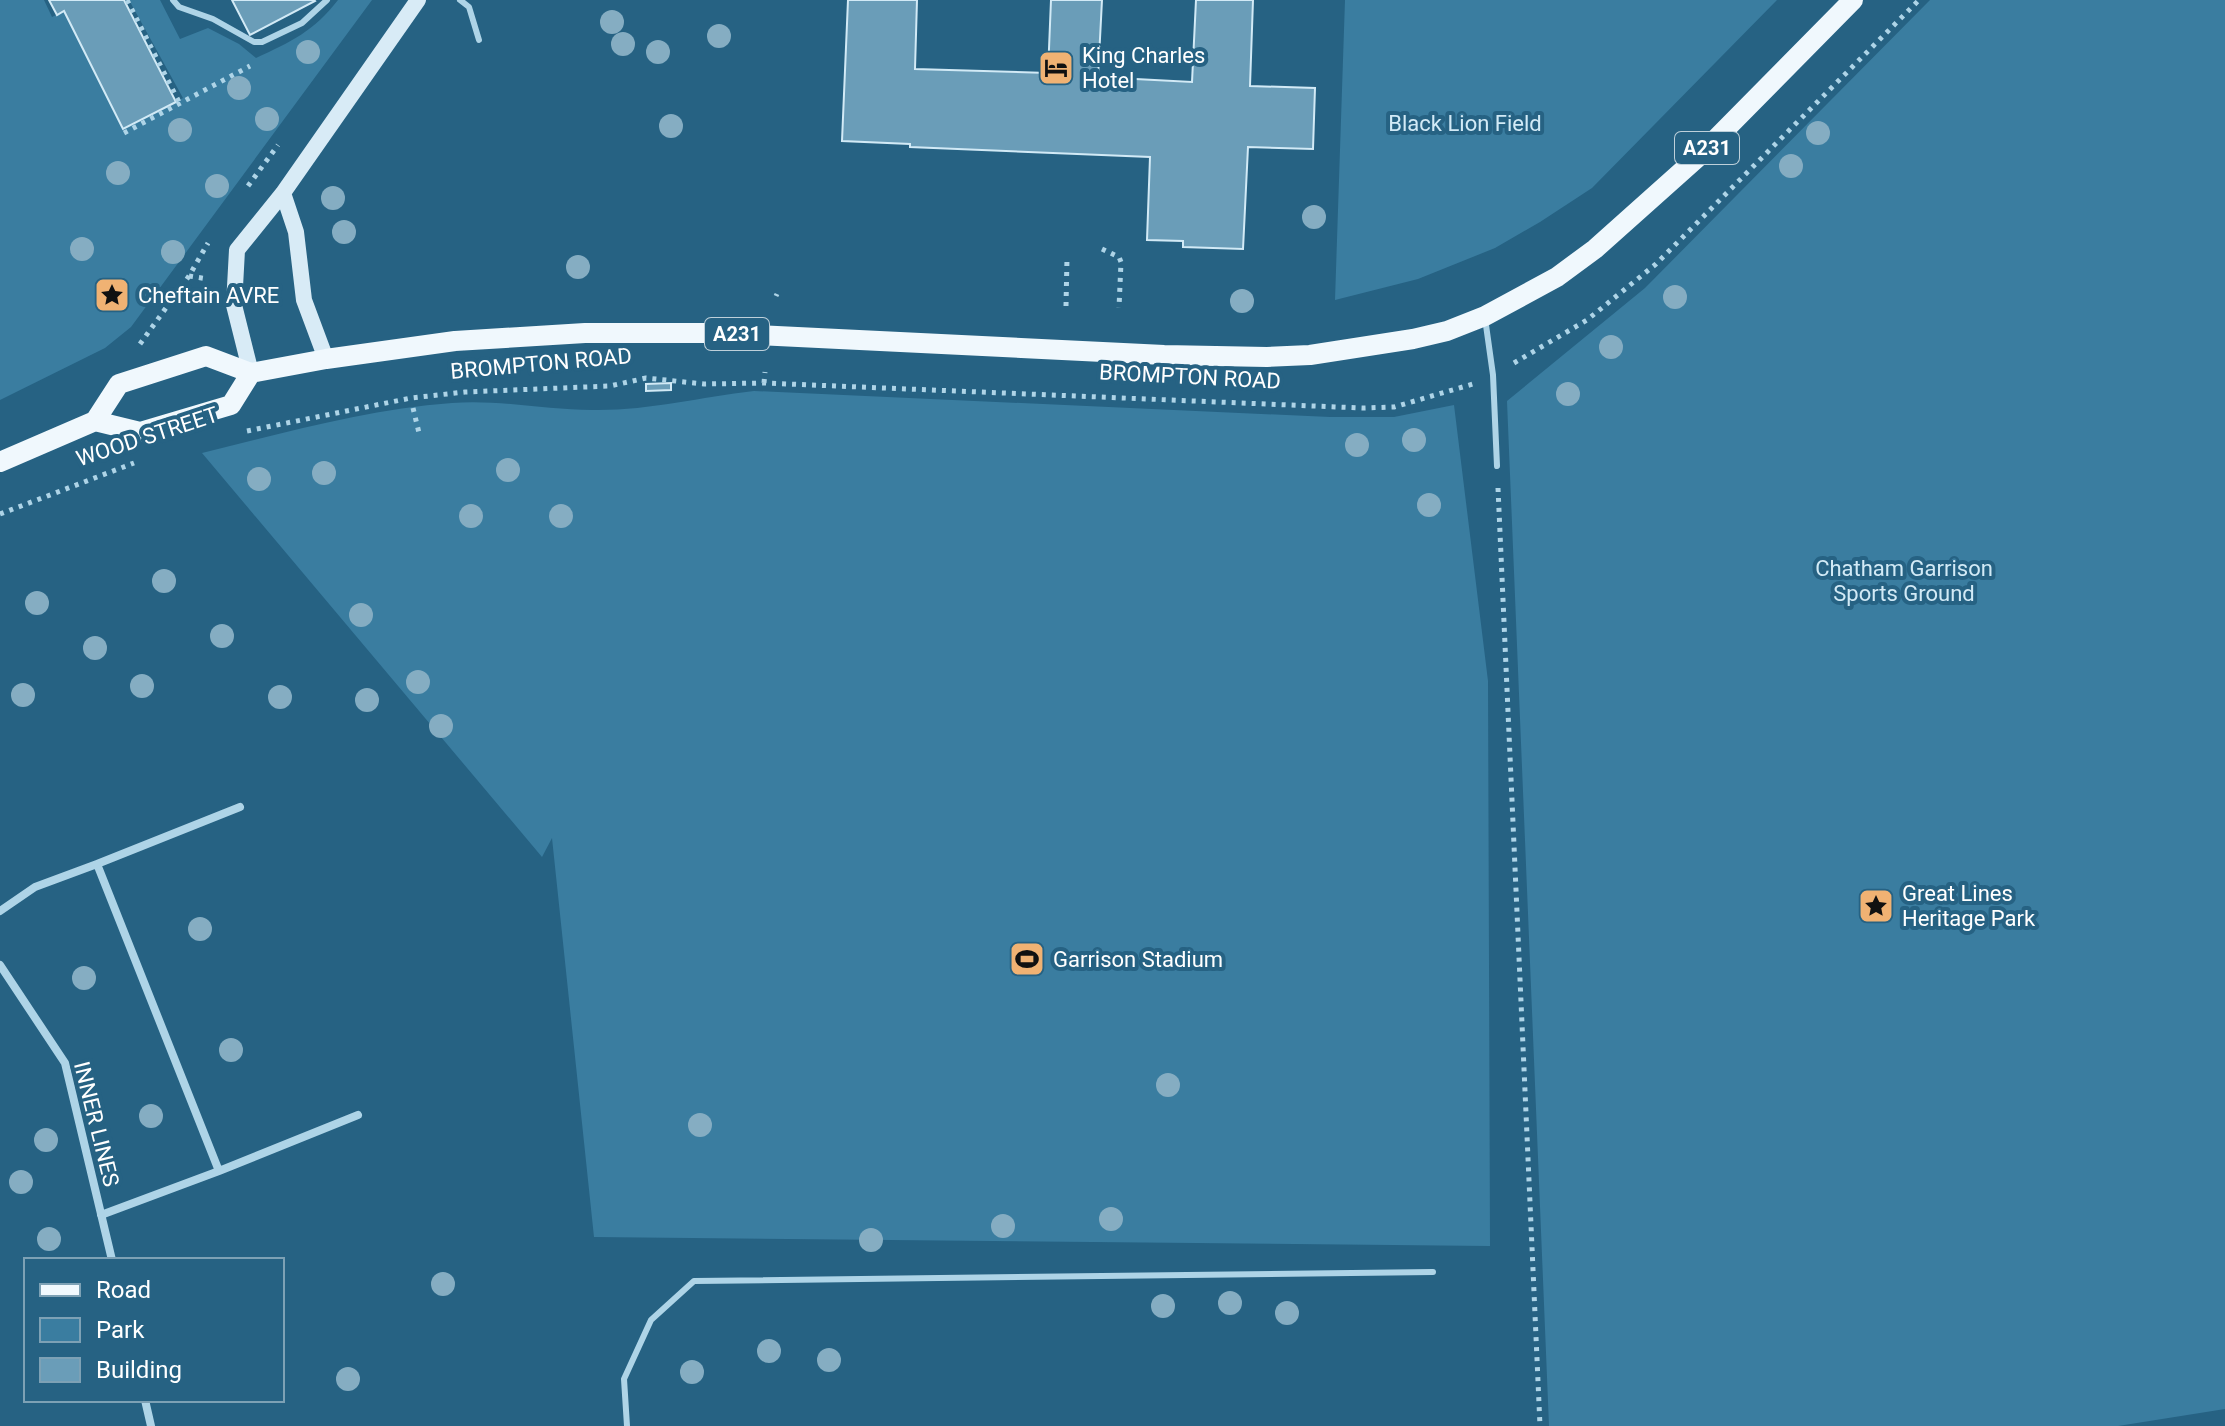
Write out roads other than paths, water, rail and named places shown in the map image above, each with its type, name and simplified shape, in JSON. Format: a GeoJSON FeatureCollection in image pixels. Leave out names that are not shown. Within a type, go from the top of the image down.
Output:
{"type":"FeatureCollection","features":[{"type":"Feature","properties":{"kind":"main road"},"geometry":{"type":"LineString","coordinates":[[251,373],[234,305],[237,250],[283,193],[418,0]]}},
{"type":"Feature","properties":{"kind":"main road","name":"BROMPTON ROAD"},"geometry":{"type":"LineString","coordinates":[[326,359],[455,341],[585,333],[682,332],[1267,357],[1382,346],[1447,331],[1485,316],[1557,277],[1622,227],[1698,157],[1853,0]]}},
{"type":"Feature","properties":{"kind":"main road"},"geometry":{"type":"LineString","coordinates":[[283,193],[296,232],[304,300],[326,359]]}},
{"type":"Feature","properties":{"kind":"main road","name":"WOOD STREET"},"geometry":{"type":"LineString","coordinates":[[0,462],[95,421],[119,384],[206,356],[251,373],[231,405],[140,432],[95,421]]}},
{"type":"Feature","properties":{"kind":"main road","name":"A231"},"geometry":{"type":"LineString","coordinates":[[251,373],[326,359]]}},
{"type":"Feature","properties":{"kind":"street"},"geometry":{"type":"LineString","coordinates":[[0,911],[35,887],[240,807]]}},
{"type":"Feature","properties":{"kind":"street"},"geometry":{"type":"LineString","coordinates":[[97,864],[219,1171]]}},
{"type":"Feature","properties":{"kind":"street","name":"INNER LINES"},"geometry":{"type":"LineString","coordinates":[[0,965],[65,1063],[112,1258]]}},
{"type":"Feature","properties":{"kind":"street"},"geometry":{"type":"LineString","coordinates":[[101,1215],[358,1115]]}},
{"type":"Feature","properties":{"kind":"street"},"geometry":{"type":"LineString","coordinates":[[145,1402],[151,1426]]}},
{"type":"Feature","properties":{"kind":"lane"},"geometry":{"type":"LineString","coordinates":[[173,0],[179,7],[213,19],[254,42],[262,42],[302,23],[327,0]]}},
{"type":"Feature","properties":{"kind":"lane"},"geometry":{"type":"LineString","coordinates":[[460,0],[469,7],[479,40]]}},
{"type":"Feature","properties":{"kind":"lane"},"geometry":{"type":"LineString","coordinates":[[1485,316],[1493,375],[1497,466]]}},
{"type":"Feature","properties":{"kind":"lane"},"geometry":{"type":"LineString","coordinates":[[627,1426],[624,1379],[651,1320],[694,1281],[1433,1272]]}},
{"type":"Feature","properties":{"kind":"place","name":"King Charles Hotel"},"geometry":{"type":"Point","coordinates":[1056,68]}},
{"type":"Feature","properties":{"kind":"place","name":"Cheftain AVRE"},"geometry":{"type":"Point","coordinates":[112,295]}},
{"type":"Feature","properties":{"kind":"place","name":"Great Lines Heritage Park"},"geometry":{"type":"Point","coordinates":[1876,906]}},
{"type":"Feature","properties":{"kind":"place","name":"Garrison Stadium"},"geometry":{"type":"Point","coordinates":[1027,959]}},
{"type":"Feature","properties":{"kind":"park label","name":"Black Lion Field"},"geometry":{"type":"Point","coordinates":[1465,123]}},
{"type":"Feature","properties":{"kind":"park label","name":"Chatham Garrison Sports Ground"},"geometry":{"type":"Point","coordinates":[1904,580]}}]}
